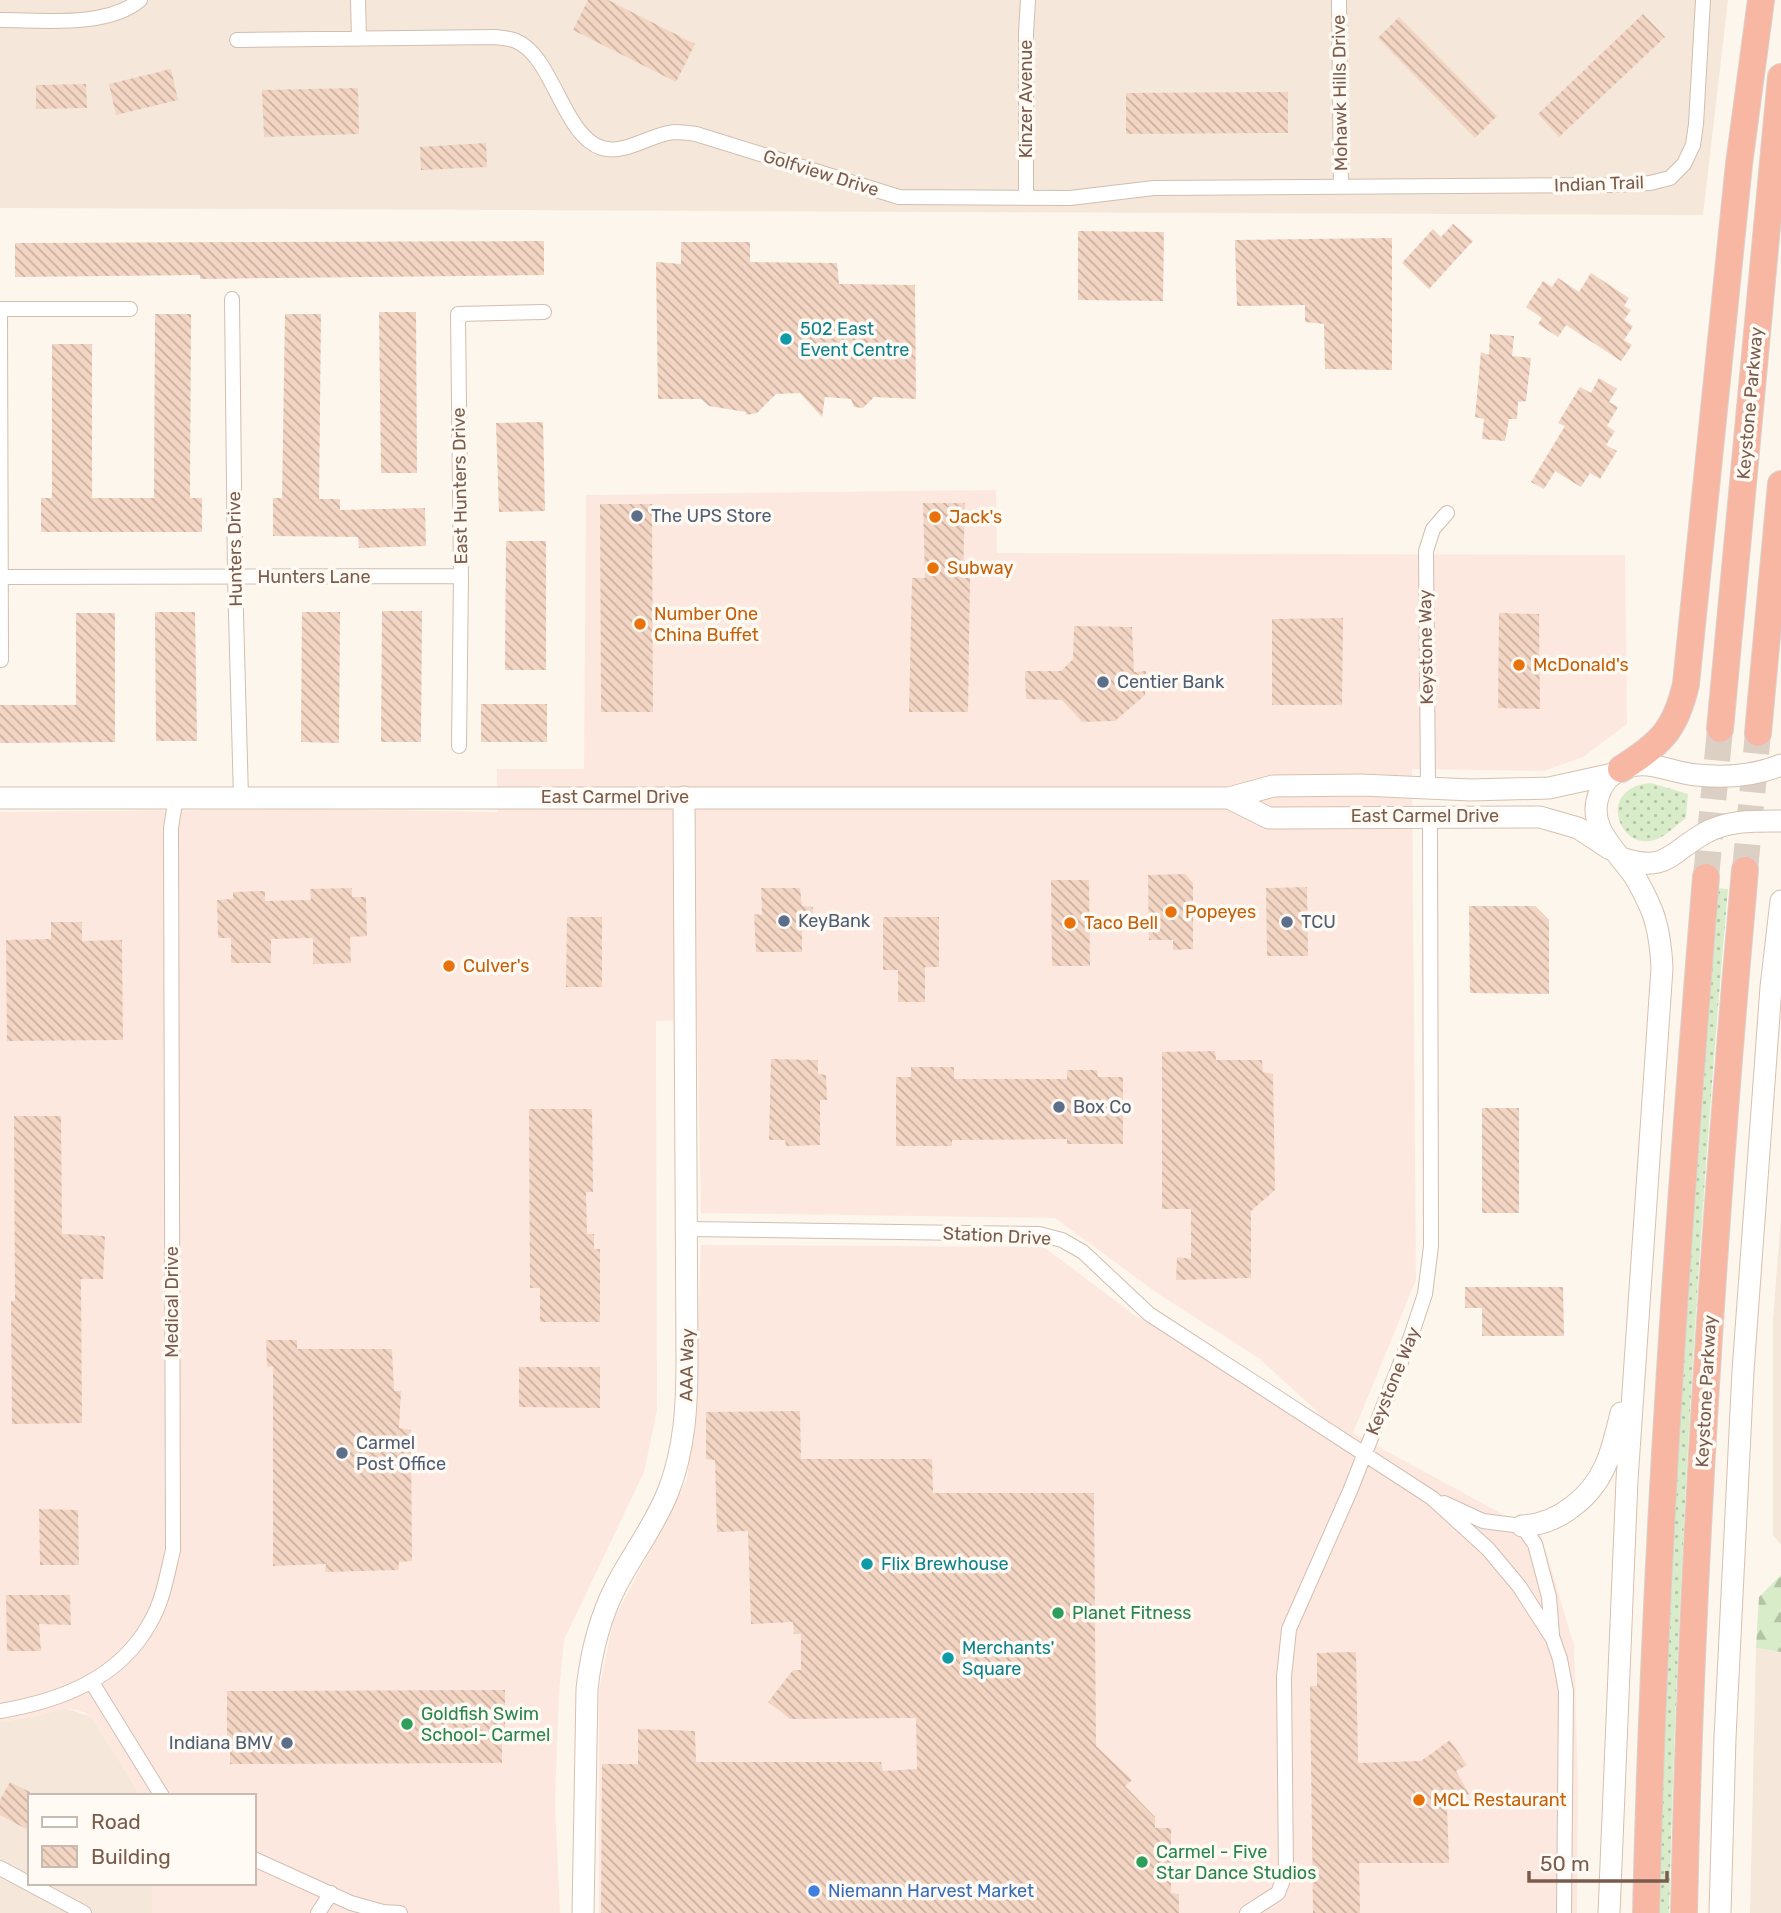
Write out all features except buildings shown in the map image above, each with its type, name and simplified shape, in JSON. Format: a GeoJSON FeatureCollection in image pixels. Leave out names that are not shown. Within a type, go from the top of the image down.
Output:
{"type":"FeatureCollection","features":[{"type":"Feature","properties":{"kind":"highway"},"geometry":{"type":"LineString","coordinates":[[1617,771],[1649,750],[1672,725],[1686,684],[1739,164],[1761,0]]}},
{"type":"Feature","properties":{"kind":"highway","name":"Keystone Parkway"},"geometry":{"type":"LineString","coordinates":[[1720,729],[1781,77]]}},
{"type":"Feature","properties":{"kind":"highway"},"geometry":{"type":"LineString","coordinates":[[1758,733],[1781,484]]}},
{"type":"Feature","properties":{"kind":"highway","name":"Keystone Parkway"},"geometry":{"type":"LineString","coordinates":[[1684,1913],[1690,1714],[1708,1356],[1745,870]]}},
{"type":"Feature","properties":{"kind":"highway","name":"Keystone Parkway"},"geometry":{"type":"LineString","coordinates":[[1646,1913],[1664,1457],[1687,1110],[1706,877]]}},
{"type":"Feature","properties":{"kind":"street"},"geometry":{"type":"LineString","coordinates":[[0,20],[86,19],[119,14],[140,0]]}},
{"type":"Feature","properties":{"kind":"street"},"geometry":{"type":"LineString","coordinates":[[358,0],[359,39]]}},
{"type":"Feature","properties":{"kind":"street","name":"Kinzer Avenue"},"geometry":{"type":"LineString","coordinates":[[1027,198],[1028,0]]}},
{"type":"Feature","properties":{"kind":"street","name":"Mohawk Hills Drive"},"geometry":{"type":"LineString","coordinates":[[1339,0],[1341,187]]}},
{"type":"Feature","properties":{"kind":"street","name":"Indian Trail"},"geometry":{"type":"LineString","coordinates":[[1341,187],[1615,185],[1650,183],[1670,178],[1684,164],[1693,145],[1703,0]]}},
{"type":"Feature","properties":{"kind":"street","name":"Golfview Drive"},"geometry":{"type":"LineString","coordinates":[[237,40],[495,37],[517,41],[540,65],[576,125],[590,142],[603,148],[616,149],[674,132],[695,134],[899,197],[1070,198],[1154,188],[1341,187]]}},
{"type":"Feature","properties":{"kind":"street","name":"Hunters Drive"},"geometry":{"type":"LineString","coordinates":[[232,299],[241,798]]}},
{"type":"Feature","properties":{"kind":"street"},"geometry":{"type":"LineString","coordinates":[[1,660],[0,309],[130,309]]}},
{"type":"Feature","properties":{"kind":"street","name":"East Hunters Drive"},"geometry":{"type":"LineString","coordinates":[[459,746],[461,576],[458,314],[544,312]]}},
{"type":"Feature","properties":{"kind":"street","name":"Keystone Way"},"geometry":{"type":"LineString","coordinates":[[1428,788],[1426,551],[1433,529],[1447,513]]}},
{"type":"Feature","properties":{"kind":"street","name":"Hunters Lane"},"geometry":{"type":"LineString","coordinates":[[0,577],[461,576]]}},
{"type":"Feature","properties":{"kind":"street","name":"East Carmel Drive"},"geometry":{"type":"LineString","coordinates":[[0,798],[1229,798],[1273,786],[1362,785],[1471,790],[1549,788],[1638,765],[1653,765],[1686,774],[1724,777],[1746,775],[1781,765]]}},
{"type":"Feature","properties":{"kind":"street"},"geometry":{"type":"LineString","coordinates":[[1609,1913],[1619,1648],[1635,1346],[1662,968],[1661,947],[1651,910],[1635,878],[1605,838],[1597,822],[1600,790],[1617,771]]}},
{"type":"Feature","properties":{"kind":"street","name":"Medical Drive"},"geometry":{"type":"LineString","coordinates":[[0,1711],[33,1706],[69,1694],[112,1668],[150,1624],[161,1597],[173,1550],[171,828],[176,797]]}},
{"type":"Feature","properties":{"kind":"street","name":"AAA Way"},"geometry":{"type":"LineString","coordinates":[[583,1913],[587,1689],[591,1653],[615,1588],[666,1496],[682,1447],[687,1391],[684,797]]}},
{"type":"Feature","properties":{"kind":"street","name":"East Carmel Drive"},"geometry":{"type":"LineString","coordinates":[[1229,798],[1269,818],[1546,818],[1578,828],[1619,856]]}},
{"type":"Feature","properties":{"kind":"street","name":"Keystone Way"},"geometry":{"type":"LineString","coordinates":[[1247,1913],[1278,1893],[1286,1872],[1284,1676],[1289,1629],[1350,1491],[1425,1294],[1430,1258],[1430,816]]}},
{"type":"Feature","properties":{"kind":"street"},"geometry":{"type":"LineString","coordinates":[[1619,856],[1648,864],[1661,862],[1705,833],[1721,826],[1746,821],[1781,821]]}},
{"type":"Feature","properties":{"kind":"street"},"geometry":{"type":"LineString","coordinates":[[1720,1913],[1743,1370],[1771,987],[1781,901]]}},
{"type":"Feature","properties":{"kind":"street","name":"Station Drive"},"geometry":{"type":"LineString","coordinates":[[687,1230],[1051,1236],[1083,1252],[1149,1314],[1432,1498]]}},
{"type":"Feature","properties":{"kind":"street"},"geometry":{"type":"LineString","coordinates":[[1432,1498],[1483,1521],[1522,1526],[1556,1519],[1582,1500],[1598,1482],[1612,1451],[1635,1346]]}},
{"type":"Feature","properties":{"kind":"street"},"geometry":{"type":"LineString","coordinates":[[1432,1498],[1499,1560],[1553,1639],[1560,1659],[1566,1691],[1564,1913]]}},
{"type":"Feature","properties":{"kind":"street"},"geometry":{"type":"LineString","coordinates":[[1522,1526],[1535,1544],[1549,1597],[1553,1639]]}},
{"type":"Feature","properties":{"kind":"street"},"geometry":{"type":"LineString","coordinates":[[91,1681],[161,1794]]}},
{"type":"Feature","properties":{"kind":"street"},"geometry":{"type":"LineString","coordinates":[[256,1860],[351,1903],[383,1912],[400,1913]]}},
{"type":"Feature","properties":{"kind":"street"},"geometry":{"type":"LineString","coordinates":[[0,1868],[28,1883]]}},
{"type":"Feature","properties":{"kind":"street"},"geometry":{"type":"LineString","coordinates":[[32,1885],[84,1913]]}},
{"type":"Feature","properties":{"kind":"street"},"geometry":{"type":"LineString","coordinates":[[318,1913],[331,1893]]}},
{"type":"Feature","properties":{"kind":"shaded area"},"geometry":{"type":"Polygon","coordinates":[[[0,0],[1728,0],[1703,215],[0,208],[0,0]]]}},
{"type":"Feature","properties":{"kind":"shaded area"},"geometry":{"type":"Polygon","coordinates":[[[996,490],[997,553],[1625,555],[1627,724],[1583,757],[1544,771],[1412,769],[1416,1280],[1353,1433],[1541,1535],[1574,1645],[1578,1783],[1577,1913],[599,1913],[599,1690],[613,1621],[687,1479],[695,1407],[701,1245],[1044,1247],[1137,1317],[1321,1415],[1260,1359],[1157,1293],[1055,1218],[701,1213],[697,1020],[656,1021],[657,1410],[644,1472],[564,1640],[559,1692],[555,1803],[560,1913],[152,1913],[152,1885],[256,1885],[256,1794],[140,1794],[92,1717],[81,1711],[65,1708],[0,1722],[0,812],[301,809],[497,812],[497,769],[584,769],[586,495],[996,490]]]}},
{"type":"Feature","properties":{"kind":"shaded area"},"geometry":{"type":"Polygon","coordinates":[[[1781,1218],[1781,1545],[1773,1535],[1773,1319],[1781,1218]]]}},
{"type":"Feature","properties":{"kind":"shaded area"},"geometry":{"type":"Polygon","coordinates":[[[1756,1648],[1781,1652],[1781,1913],[1750,1913],[1756,1648]]]}},
{"type":"Feature","properties":{"kind":"shaded area"},"geometry":{"type":"Polygon","coordinates":[[[65,1708],[92,1717],[140,1794],[28,1794],[28,1885],[152,1885],[152,1913],[0,1913],[0,1722],[65,1708]]]}},
{"type":"Feature","properties":{"kind":"green space"},"geometry":{"type":"Polygon","coordinates":[[[1651,783],[1688,794],[1686,818],[1659,838],[1638,840],[1628,835],[1622,826],[1618,815],[1619,804],[1624,794],[1634,787],[1651,783]]]}},
{"type":"Feature","properties":{"kind":"green space"},"geometry":{"type":"Polygon","coordinates":[[[1716,888],[1728,889],[1707,1145],[1691,1401],[1669,1913],[1656,1913],[1669,1576],[1716,888]]]}},
{"type":"Feature","properties":{"kind":"green space"},"geometry":{"type":"Polygon","coordinates":[[[1781,1575],[1781,1652],[1756,1648],[1759,1597],[1781,1575]]]}},
{"type":"Feature","properties":{"kind":"tunnel"},"geometry":{"type":"LineString","coordinates":[[1706,877],[1720,729]]}},
{"type":"Feature","properties":{"kind":"tunnel"},"geometry":{"type":"LineString","coordinates":[[1745,870],[1758,733]]}},
{"type":"Feature","properties":{"kind":"place","name":"502 East Event Centre"},"geometry":{"type":"Point","coordinates":[786,339]}},
{"type":"Feature","properties":{"kind":"place","name":"The UPS Store"},"geometry":{"type":"Point","coordinates":[637,516]}},
{"type":"Feature","properties":{"kind":"place","name":"Jack's"},"geometry":{"type":"Point","coordinates":[935,517]}},
{"type":"Feature","properties":{"kind":"place","name":"Subway"},"geometry":{"type":"Point","coordinates":[933,568]}},
{"type":"Feature","properties":{"kind":"place","name":"Number One China Buffet"},"geometry":{"type":"Point","coordinates":[640,624]}},
{"type":"Feature","properties":{"kind":"place","name":"McDonald's"},"geometry":{"type":"Point","coordinates":[1519,665]}},
{"type":"Feature","properties":{"kind":"place","name":"Centier Bank"},"geometry":{"type":"Point","coordinates":[1103,682]}},
{"type":"Feature","properties":{"kind":"place","name":"Popeyes"},"geometry":{"type":"Point","coordinates":[1171,912]}},
{"type":"Feature","properties":{"kind":"place","name":"KeyBank"},"geometry":{"type":"Point","coordinates":[784,921]}},
{"type":"Feature","properties":{"kind":"place","name":"TCU"},"geometry":{"type":"Point","coordinates":[1287,922]}},
{"type":"Feature","properties":{"kind":"place","name":"Taco Bell"},"geometry":{"type":"Point","coordinates":[1070,923]}},
{"type":"Feature","properties":{"kind":"place","name":"Culver's"},"geometry":{"type":"Point","coordinates":[449,966]}},
{"type":"Feature","properties":{"kind":"place","name":"Box Co"},"geometry":{"type":"Point","coordinates":[1059,1107]}},
{"type":"Feature","properties":{"kind":"place","name":"Carmel Post Office"},"geometry":{"type":"Point","coordinates":[342,1453]}},
{"type":"Feature","properties":{"kind":"place","name":"Flix Brewhouse"},"geometry":{"type":"Point","coordinates":[867,1564]}},
{"type":"Feature","properties":{"kind":"place","name":"Planet Fitness"},"geometry":{"type":"Point","coordinates":[1058,1613]}},
{"type":"Feature","properties":{"kind":"place","name":"Merchants' Square"},"geometry":{"type":"Point","coordinates":[948,1658]}},
{"type":"Feature","properties":{"kind":"place","name":"Goldfish Swim School- Carmel"},"geometry":{"type":"Point","coordinates":[407,1724]}},
{"type":"Feature","properties":{"kind":"place","name":"Indiana BMV"},"geometry":{"type":"Point","coordinates":[287,1743]}},
{"type":"Feature","properties":{"kind":"place","name":"MCL Restaurant"},"geometry":{"type":"Point","coordinates":[1419,1800]}},
{"type":"Feature","properties":{"kind":"place","name":"Carmel - Five Star Dance Studios"},"geometry":{"type":"Point","coordinates":[1142,1862]}},
{"type":"Feature","properties":{"kind":"place","name":"Niemann Harvest Market"},"geometry":{"type":"Point","coordinates":[814,1891]}}]}
